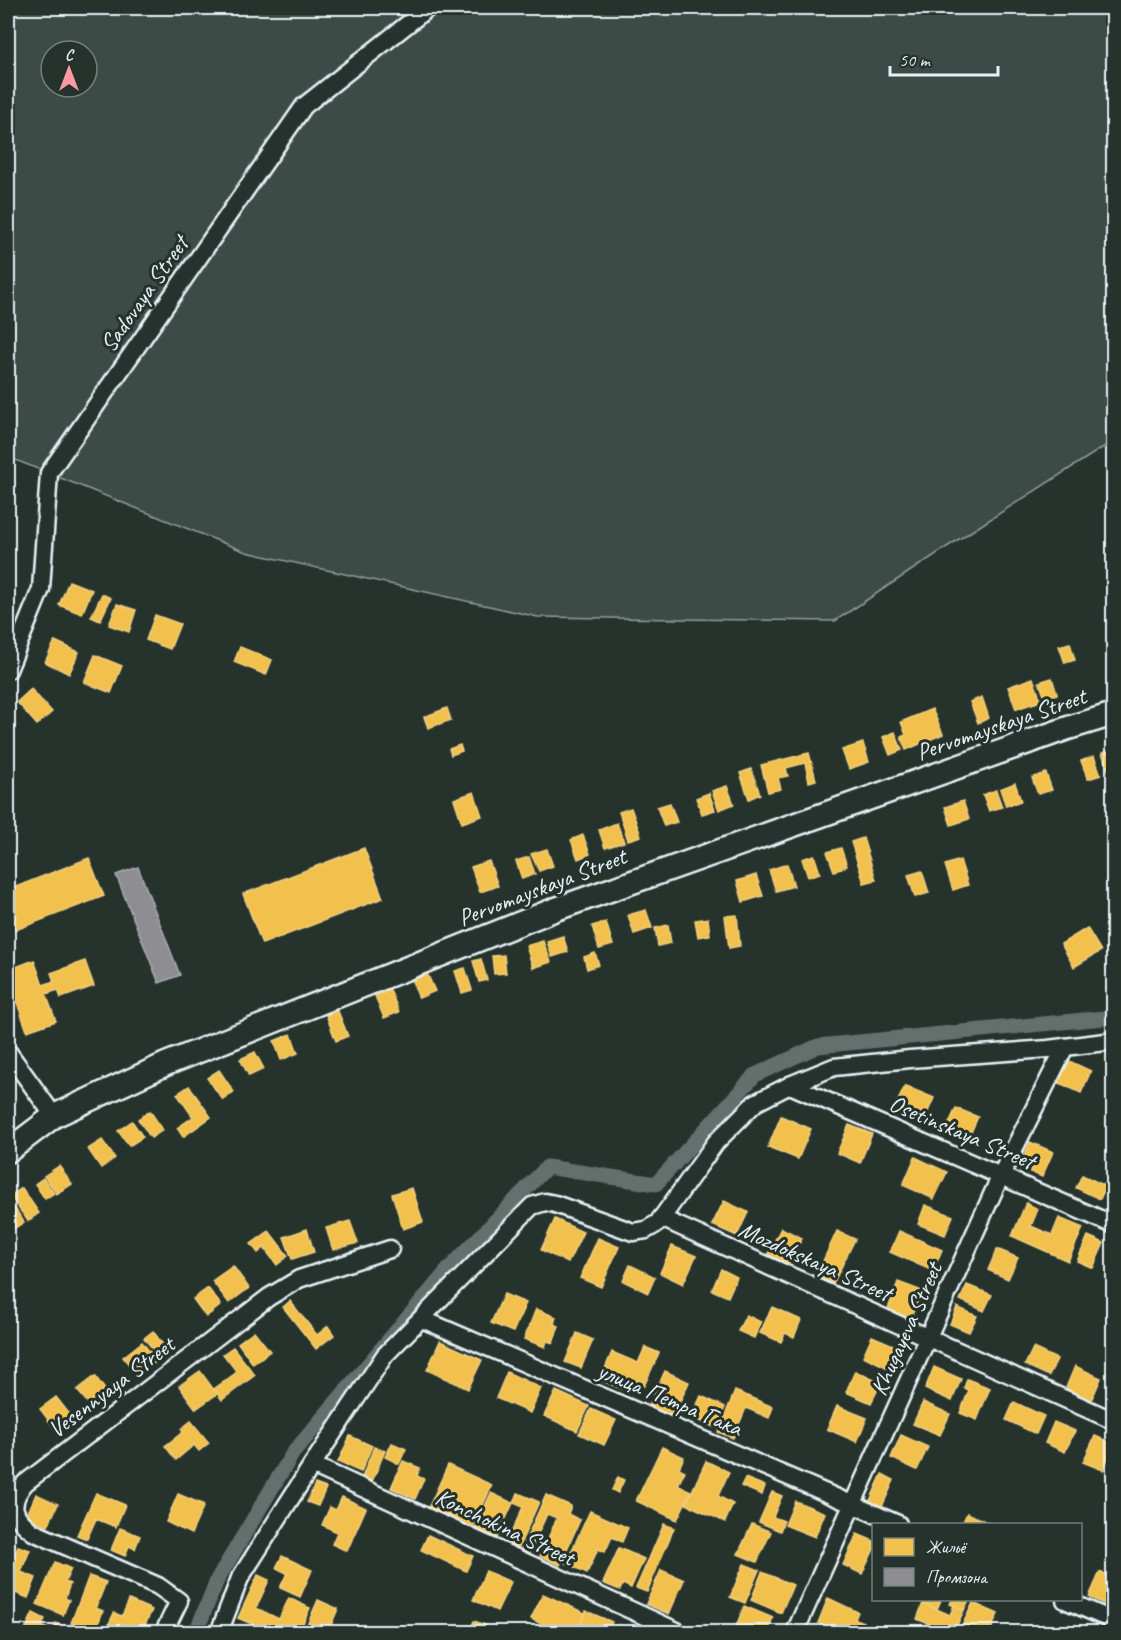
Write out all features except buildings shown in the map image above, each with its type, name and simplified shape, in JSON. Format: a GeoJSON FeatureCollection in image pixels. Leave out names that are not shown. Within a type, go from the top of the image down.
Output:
{"type":"FeatureCollection","features":[{"type":"Feature","properties":{"kind":"main road","name":"Pervomayskaya Street"},"geometry":{"type":"LineString","coordinates":[[8,1151],[54,1116],[166,1064],[556,909],[1113,714]]}},
{"type":"Feature","properties":{"kind":"street","name":"Sadovaya Street"},"geometry":{"type":"LineString","coordinates":[[8,670],[41,589],[49,473],[304,106],[428,8]]}},
{"type":"Feature","properties":{"kind":"street"},"geometry":{"type":"LineString","coordinates":[[221,1632],[240,1578],[385,1355],[532,1206],[545,1202],[555,1204],[633,1232],[646,1230],[662,1218],[716,1142],[754,1103],[834,1067],[1113,1041]]}},
{"type":"Feature","properties":{"kind":"street","name":"Khugayeva Street"},"geometry":{"type":"LineString","coordinates":[[795,1632],[1001,1175],[1065,1047]]}},
{"type":"Feature","properties":{"kind":"street"},"geometry":{"type":"LineString","coordinates":[[8,1052],[54,1116]]}},
{"type":"Feature","properties":{"kind":"street","name":"Osetinskaya Street"},"geometry":{"type":"LineString","coordinates":[[790,1085],[1113,1225]]}},
{"type":"Feature","properties":{"kind":"street","name":"Mozdokskaya Street"},"geometry":{"type":"LineString","coordinates":[[662,1218],[1113,1421]]}},
{"type":"Feature","properties":{"kind":"street","name":"Vesennyaya Street"},"geometry":{"type":"LineString","coordinates":[[164,1632],[179,1601],[159,1587],[33,1532],[22,1524],[16,1514],[14,1505],[16,1494],[25,1483],[269,1297],[299,1279],[390,1249]]}},
{"type":"Feature","properties":{"kind":"street","name":"улица Петра Гака"},"geometry":{"type":"LineString","coordinates":[[422,1319],[896,1523]]}},
{"type":"Feature","properties":{"kind":"street","name":"Konchokina Street"},"geometry":{"type":"LineString","coordinates":[[312,1465],[679,1632]]}},
{"type":"Feature","properties":{"kind":"street"},"geometry":{"type":"LineString","coordinates":[[1069,1601],[1113,1621]]}},
{"type":"Feature","properties":{"kind":"shaded area"},"geometry":{"type":"Polygon","coordinates":[[[8,8],[1113,8],[1113,441],[835,621],[538,617],[246,552],[8,457],[8,8]]]}},
{"type":"Feature","properties":{"kind":"waterway"},"geometry":{"type":"LineString","coordinates":[[196,1632],[218,1578],[293,1453],[448,1270],[547,1167],[656,1184],[755,1075],[818,1046],[1114,1017]]}}]}
